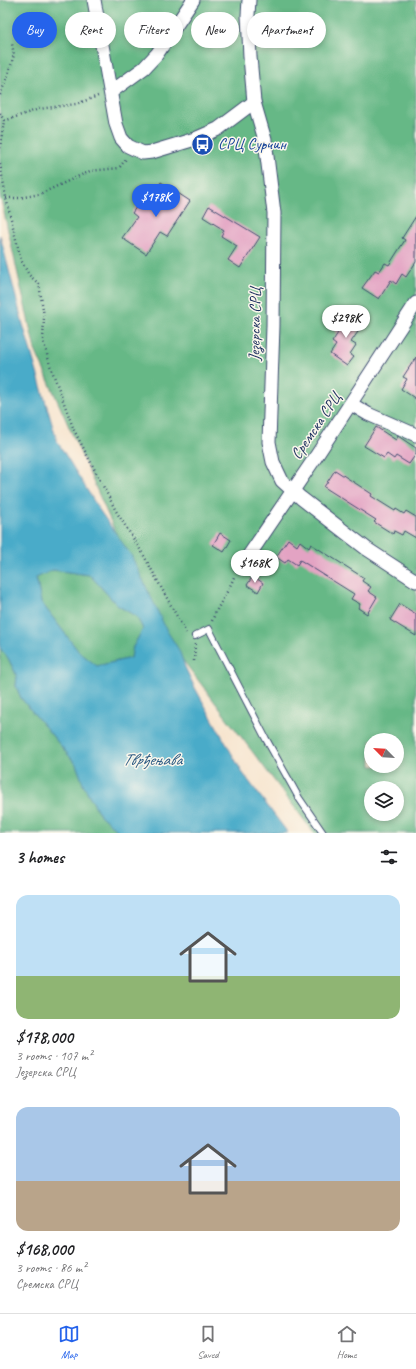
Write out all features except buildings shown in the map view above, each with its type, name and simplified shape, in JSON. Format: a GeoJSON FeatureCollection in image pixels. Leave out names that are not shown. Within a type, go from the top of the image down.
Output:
{"type":"FeatureCollection","features":[{"type":"Feature","properties":{"kind":"street"},"geometry":{"type":"LineString","coordinates":[[94,0],[116,124],[121,138],[128,146],[143,153],[152,152],[195,139],[218,128],[254,102]]}},
{"type":"Feature","properties":{"kind":"street"},"geometry":{"type":"LineString","coordinates":[[110,92],[144,68],[157,54],[193,0]]}},
{"type":"Feature","properties":{"kind":"street","name":"Језерска СРЦ"},"geometry":{"type":"LineString","coordinates":[[249,0],[248,15],[250,57],[254,102],[264,140],[274,212],[273,326],[269,442],[273,462],[282,481],[293,491],[367,549],[416,581]]}},
{"type":"Feature","properties":{"kind":"street","name":"Сремска СРЦ"},"geometry":{"type":"LineString","coordinates":[[241,566],[351,404],[416,303]]}},
{"type":"Feature","properties":{"kind":"street"},"geometry":{"type":"LineString","coordinates":[[351,404],[368,414],[416,435]]}},
{"type":"Feature","properties":{"kind":"lane"},"geometry":{"type":"LineString","coordinates":[[195,636],[209,629],[266,739],[299,798],[323,833]]}},
{"type":"Feature","properties":{"kind":"path"},"geometry":{"type":"LineString","coordinates":[[0,95],[14,55],[13,48]]}},
{"type":"Feature","properties":{"kind":"path"},"geometry":{"type":"LineString","coordinates":[[4,121],[39,110],[76,104],[110,92]]}},
{"type":"Feature","properties":{"kind":"path"},"geometry":{"type":"LineString","coordinates":[[0,113],[4,121],[0,148]]}},
{"type":"Feature","properties":{"kind":"path"},"geometry":{"type":"LineString","coordinates":[[6,198],[19,198],[40,194],[90,170],[119,168],[134,149]]}},
{"type":"Feature","properties":{"kind":"path"},"geometry":{"type":"LineString","coordinates":[[0,164],[6,198],[21,260],[29,275],[38,284],[44,316],[43,340],[50,365],[74,430],[116,511],[144,554],[185,633],[195,636],[194,661]]}},
{"type":"Feature","properties":{"kind":"path"},"geometry":{"type":"LineString","coordinates":[[209,629],[216,610],[229,591],[234,577],[241,566]]}},
{"type":"Feature","properties":{"kind":"green space"},"geometry":{"type":"Polygon","coordinates":[[[0,0],[416,0],[416,833],[314,833],[157,626],[35,350],[0,195],[0,0]]]}},
{"type":"Feature","properties":{"kind":"green space"},"geometry":{"type":"Polygon","coordinates":[[[53,570],[90,575],[117,605],[137,617],[143,629],[133,647],[131,658],[97,666],[79,652],[41,602],[36,577],[53,570]]]}},
{"type":"Feature","properties":{"kind":"green space"},"geometry":{"type":"Polygon","coordinates":[[[0,648],[8,658],[17,676],[16,686],[21,698],[76,764],[84,786],[100,815],[116,829],[117,833],[0,833],[0,648]]]}},
{"type":"Feature","properties":{"kind":"water","name":"Тврђењава"},"geometry":{"type":"Polygon","coordinates":[[[0,235],[22,321],[57,441],[100,511],[131,555],[167,631],[179,650],[194,686],[242,772],[288,833],[117,833],[116,829],[100,815],[84,786],[76,764],[21,698],[16,686],[17,676],[8,658],[0,648],[0,235]],[[53,570],[36,578],[41,602],[79,652],[97,666],[131,658],[133,647],[143,629],[137,617],[117,605],[90,575],[53,570]]]}},
{"type":"Feature","properties":{"kind":"place","name":"СРЦ Сурчин"},"geometry":{"type":"Point","coordinates":[203,144]}}]}
